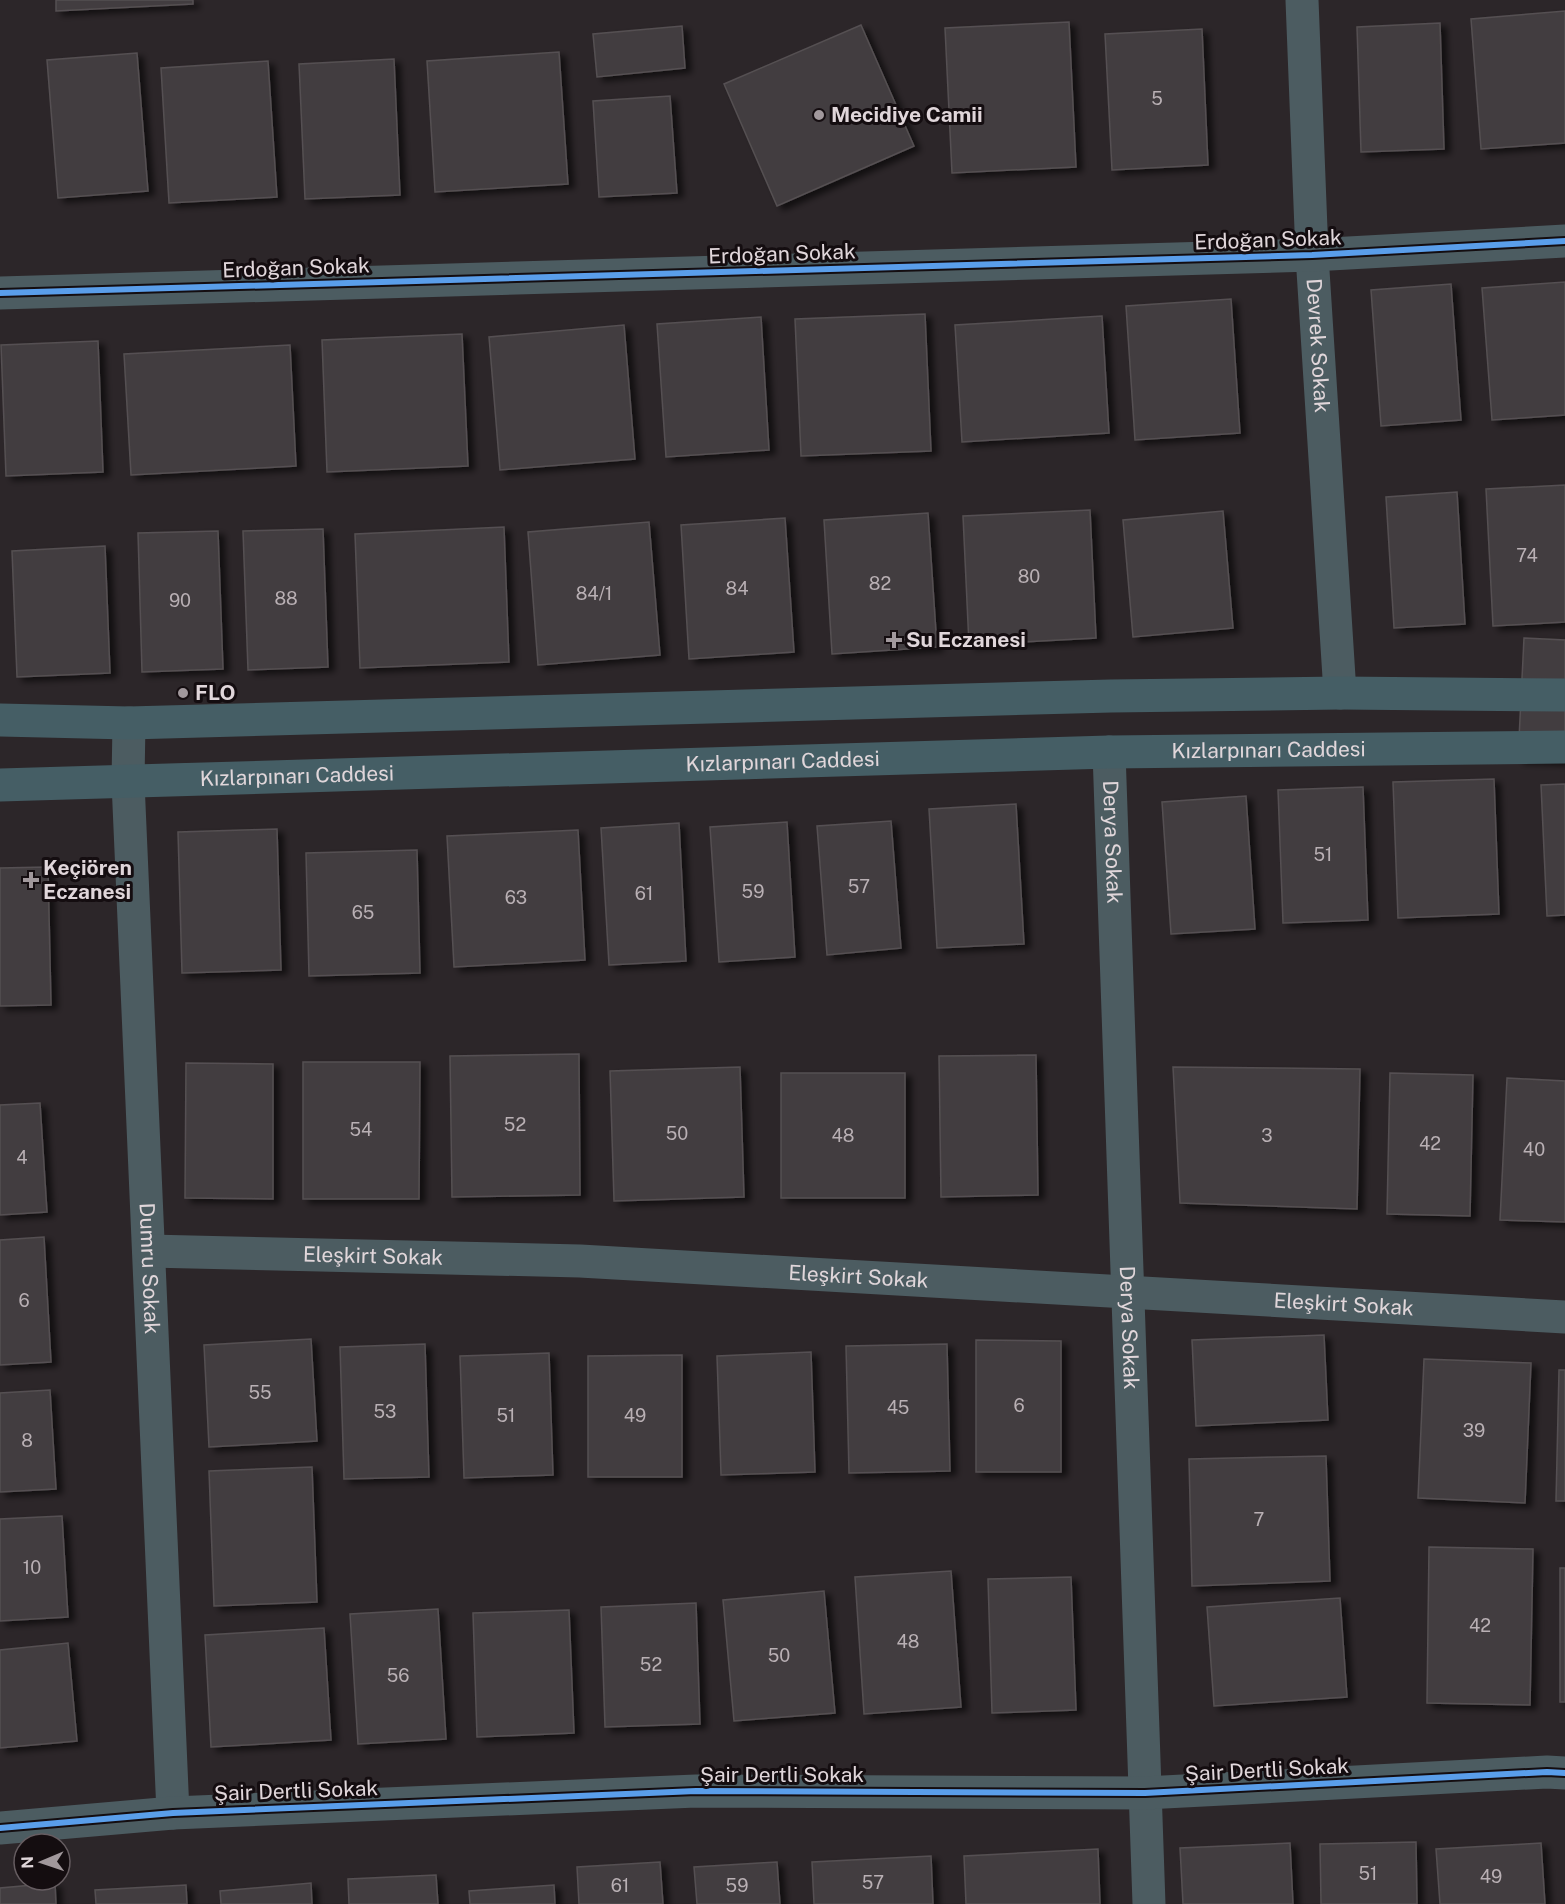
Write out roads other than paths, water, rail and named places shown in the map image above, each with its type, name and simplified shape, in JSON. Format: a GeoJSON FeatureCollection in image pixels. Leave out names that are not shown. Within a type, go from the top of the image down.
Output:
{"type":"FeatureCollection","features":[{"type":"Feature","properties":{"kind":"main road"},"geometry":{"type":"LineString","coordinates":[[0,720],[129,723],[1340,693],[1565,695]]}},
{"type":"Feature","properties":{"kind":"main road","name":"Kızlarpınarı Caddesi"},"geometry":{"type":"LineString","coordinates":[[0,785],[1109,752],[1565,747]]}},
{"type":"Feature","properties":{"kind":"street","name":"Devrek Sokak"},"geometry":{"type":"LineString","coordinates":[[1302,0],[1312,255],[1340,693]]}},
{"type":"Feature","properties":{"kind":"street","name":"Erdoğan Sokak"},"geometry":{"type":"LineString","coordinates":[[0,293],[1312,255],[1565,241]]}},
{"type":"Feature","properties":{"kind":"street","name":"Dumru Sokak"},"geometry":{"type":"LineString","coordinates":[[129,723],[128,782],[173,1813]]}},
{"type":"Feature","properties":{"kind":"street","name":"Derya Sokak"},"geometry":{"type":"LineString","coordinates":[[1109,752],[1149,1904]]}},
{"type":"Feature","properties":{"kind":"street","name":"Eleşkirt Sokak"},"geometry":{"type":"LineString","coordinates":[[149,1251],[580,1261],[1565,1317]]}},
{"type":"Feature","properties":{"kind":"street","name":"Şair Dertli Sokak"},"geometry":{"type":"LineString","coordinates":[[0,1828],[173,1813],[696,1791],[1145,1793],[1547,1772],[1565,1773]]}},
{"type":"Feature","properties":{"kind":"place","name":"Mecidiye Camii"},"geometry":{"type":"Point","coordinates":[819,115]}},
{"type":"Feature","properties":{"kind":"place","name":"Su Eczanesi"},"geometry":{"type":"Point","coordinates":[894,640]}},
{"type":"Feature","properties":{"kind":"place","name":"FLO"},"geometry":{"type":"Point","coordinates":[183,693]}},
{"type":"Feature","properties":{"kind":"place","name":"Keçiören Eczanesi"},"geometry":{"type":"Point","coordinates":[31,880]}}]}
